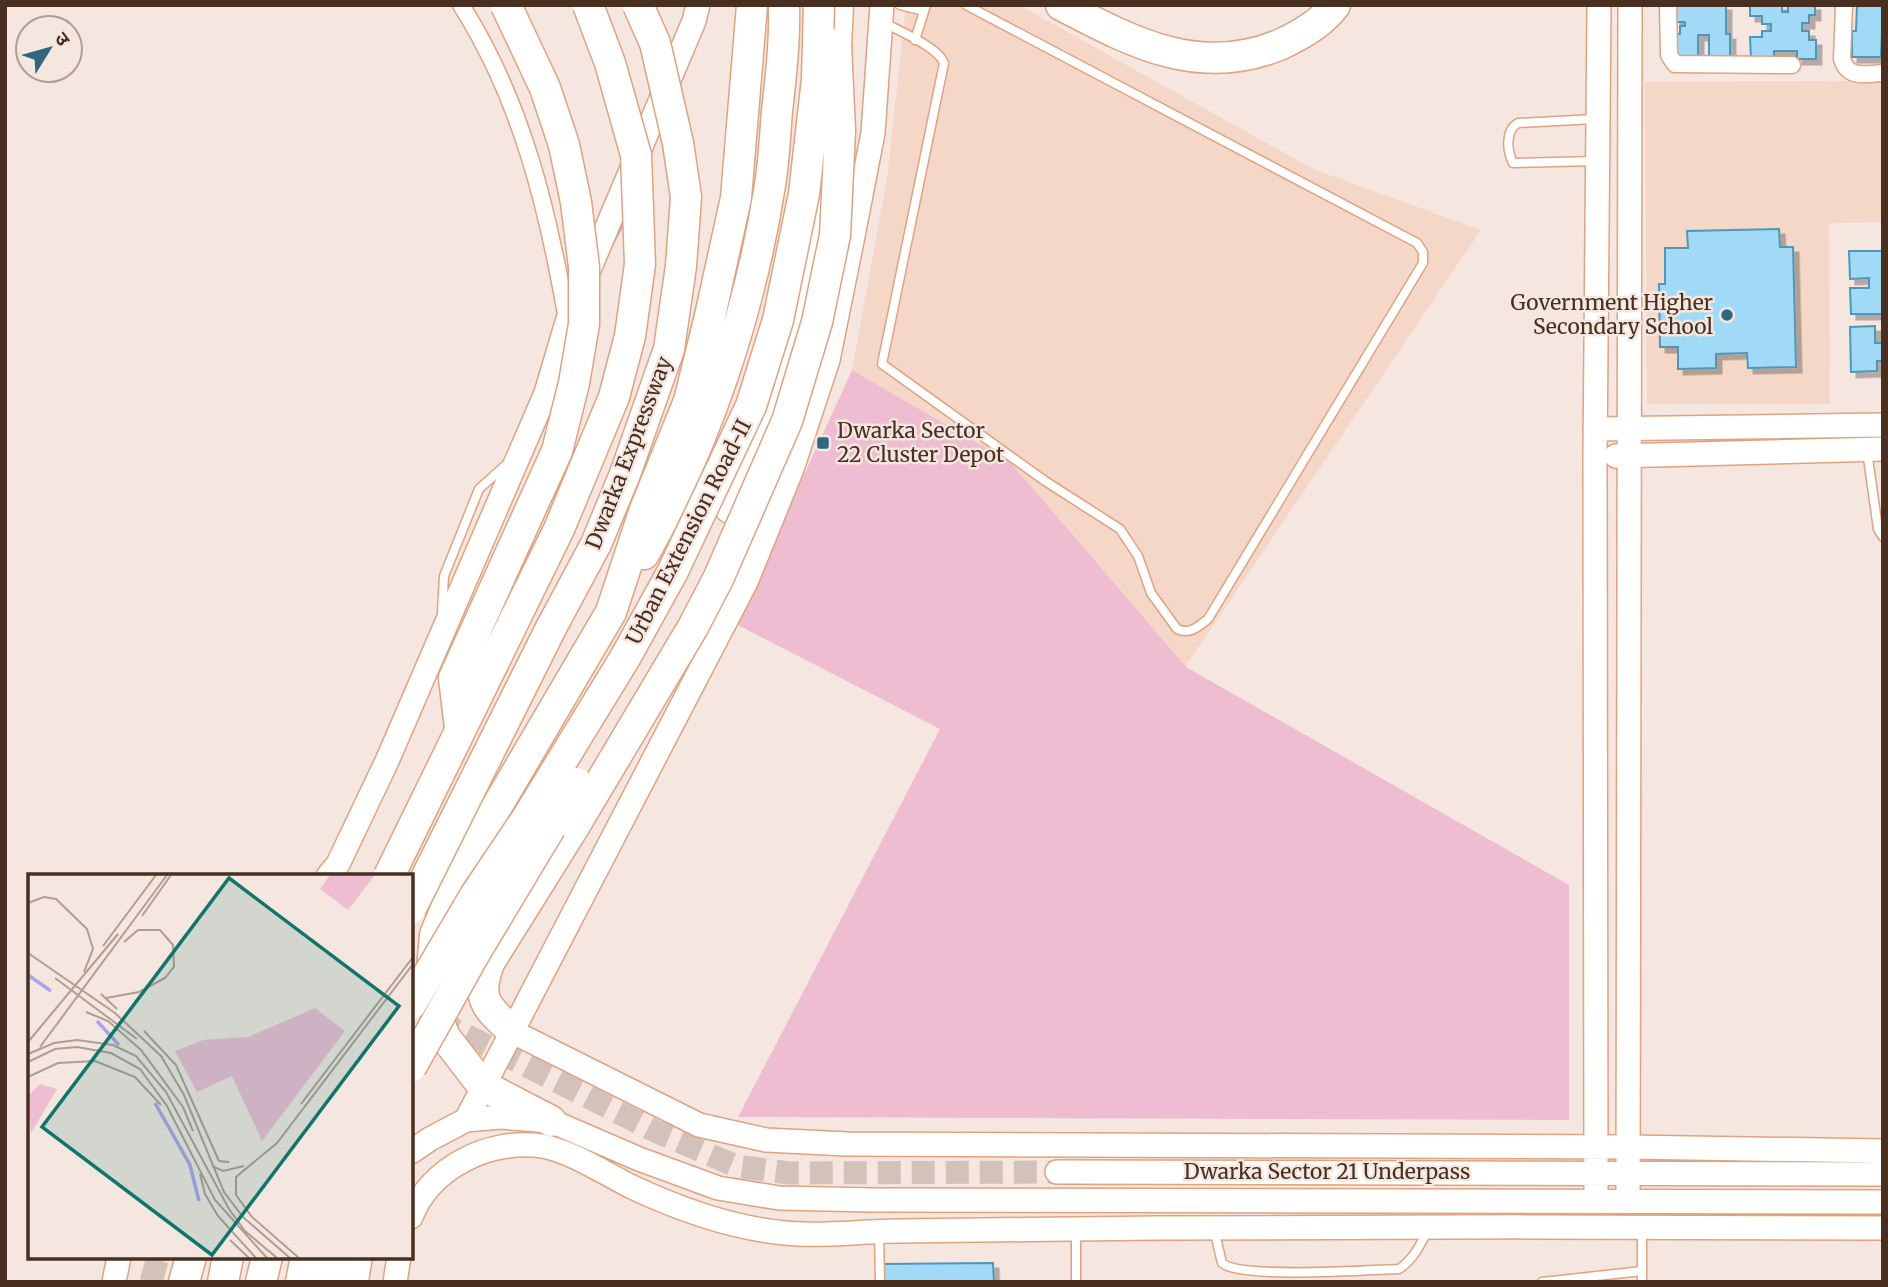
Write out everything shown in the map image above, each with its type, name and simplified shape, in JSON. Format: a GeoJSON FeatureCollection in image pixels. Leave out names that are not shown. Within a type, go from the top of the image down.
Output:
{"type":"FeatureCollection","features":[{"type":"Feature","properties":{"kind":"highway"},"geometry":{"type":"LineString","coordinates":[[460,728],[454,678],[558,451],[574,383],[583,324],[582,254],[576,202],[564,145],[545,88],[506,5]]}},
{"type":"Feature","properties":{"kind":"highway","name":"Dwarka Expressway"},"geometry":{"type":"LineString","coordinates":[[390,874],[559,529],[614,397],[631,336],[640,264],[636,155],[610,63],[589,5]]}},
{"type":"Feature","properties":{"kind":"highway","name":"Dwarka Expressway"},"geometry":{"type":"LineString","coordinates":[[413,904],[529,671],[596,544],[625,474],[669,349],[681,266],[686,197],[678,143],[655,43],[638,5]]}},
{"type":"Feature","properties":{"kind":"highway"},"geometry":{"type":"LineString","coordinates":[[513,1032],[486,1006],[482,981],[435,935],[466,859],[611,612],[644,512],[689,401],[736,198],[752,5]]}},
{"type":"Feature","properties":{"kind":"highway","name":"Urban Extension Road-II"},"geometry":{"type":"LineString","coordinates":[[611,612],[666,514],[712,406],[741,323],[770,185],[785,36],[784,5]]}},
{"type":"Feature","properties":{"kind":"highway","name":"Urban Extension Road-II"},"geometry":{"type":"LineString","coordinates":[[413,1002],[457,959],[476,894],[527,818],[625,658],[673,571],[751,406],[778,320],[804,194],[817,79],[819,5]]}},
{"type":"Feature","properties":{"kind":"highway"},"geometry":{"type":"LineString","coordinates":[[413,1062],[457,959],[646,671],[693,587],[730,508],[778,388],[801,308],[831,131],[836,5]]}},
{"type":"Feature","properties":{"kind":"highway"},"geometry":{"type":"LineString","coordinates":[[551,1122],[482,1085],[445,1037],[436,1015],[431,981],[457,959],[575,825],[693,627],[787,421],[817,322],[835,235],[840,131],[836,5]]}},
{"type":"Feature","properties":{"kind":"highway"},"geometry":{"type":"LineString","coordinates":[[1061,5],[1139,43],[1168,53],[1198,58],[1256,54],[1297,37],[1335,5]]}},
{"type":"Feature","properties":{"kind":"highway"},"geometry":{"type":"LineString","coordinates":[[413,898],[466,859]]}},
{"type":"Feature","properties":{"kind":"highway"},"geometry":{"type":"LineString","coordinates":[[184,1282],[190,1259]]}},
{"type":"Feature","properties":{"kind":"highway"},"geometry":{"type":"LineString","coordinates":[[223,1282],[228,1259]]}},
{"type":"Feature","properties":{"kind":"highway"},"geometry":{"type":"LineString","coordinates":[[261,1282],[267,1259]]}},
{"type":"Feature","properties":{"kind":"highway"},"geometry":{"type":"LineString","coordinates":[[301,1282],[306,1259]]}},
{"type":"Feature","properties":{"kind":"highway"},"geometry":{"type":"LineString","coordinates":[[321,1282],[329,1259]]}},
{"type":"Feature","properties":{"kind":"street"},"geometry":{"type":"LineString","coordinates":[[461,5],[478,31],[511,103],[536,174],[556,257],[567,322]]}},
{"type":"Feature","properties":{"kind":"street"},"geometry":{"type":"LineString","coordinates":[[330,874],[338,864],[387,761],[546,393],[567,322],[684,46],[698,5]]}},
{"type":"Feature","properties":{"kind":"street"},"geometry":{"type":"LineString","coordinates":[[1596,1200],[1595,429],[1599,5]]}},
{"type":"Feature","properties":{"kind":"street"},"geometry":{"type":"LineString","coordinates":[[1628,1200],[1630,5]]}},
{"type":"Feature","properties":{"kind":"street"},"geometry":{"type":"LineString","coordinates":[[1668,5],[1669,55],[1675,64],[1792,65]]}},
{"type":"Feature","properties":{"kind":"street"},"geometry":{"type":"LineString","coordinates":[[1844,5],[1844,66],[1855,75],[1883,73]]}},
{"type":"Feature","properties":{"kind":"street"},"geometry":{"type":"LineString","coordinates":[[466,1120],[746,582],[792,469],[828,360],[873,133],[881,13]]}},
{"type":"Feature","properties":{"kind":"street"},"geometry":{"type":"LineString","coordinates":[[1595,429],[1883,425]]}},
{"type":"Feature","properties":{"kind":"street"},"geometry":{"type":"LineString","coordinates":[[1595,457],[1875,449]]}},
{"type":"Feature","properties":{"kind":"street"},"geometry":{"type":"LineString","coordinates":[[513,1032],[699,1125],[766,1140],[861,1144],[1629,1147],[1883,1151]]}},
{"type":"Feature","properties":{"kind":"street"},"geometry":{"type":"LineString","coordinates":[[413,1151],[466,1120],[500,1117],[551,1122],[718,1188],[779,1198],[1883,1202]]}},
{"type":"Feature","properties":{"kind":"street"},"geometry":{"type":"LineString","coordinates":[[413,1212],[435,1181],[457,1163],[503,1147],[541,1146],[562,1152],[637,1189],[713,1221],[787,1234],[1213,1228],[1883,1228]]}},
{"type":"Feature","properties":{"kind":"street","name":"Dwarka Sector 21 Underpass"},"geometry":{"type":"LineString","coordinates":[[1057,1172],[1883,1174]]}},
{"type":"Feature","properties":{"kind":"street"},"geometry":{"type":"LineString","coordinates":[[1008,1230],[1032,1200]]}},
{"type":"Feature","properties":{"kind":"street"},"geometry":{"type":"LineString","coordinates":[[114,1282],[119,1259]]}},
{"type":"Feature","properties":{"kind":"street"},"geometry":{"type":"LineString","coordinates":[[349,1282],[356,1259]]}},
{"type":"Feature","properties":{"kind":"street"},"geometry":{"type":"LineString","coordinates":[[395,1282],[399,1259]]}},
{"type":"Feature","properties":{"kind":"lane"},"geometry":{"type":"LineString","coordinates":[[900,5],[925,8],[915,40]]}},
{"type":"Feature","properties":{"kind":"lane"},"geometry":{"type":"LineString","coordinates":[[881,13],[939,55],[944,63],[882,364],[1045,481],[1120,529],[1138,556],[1151,593],[1177,629],[1187,632],[1208,619],[1423,262],[1423,252],[1417,243],[966,5]]}},
{"type":"Feature","properties":{"kind":"lane"},"geometry":{"type":"LineString","coordinates":[[1598,119],[1518,123],[1511,127],[1509,132],[1510,158],[1513,163],[1598,161]]}},
{"type":"Feature","properties":{"kind":"lane"},"geometry":{"type":"LineString","coordinates":[[1875,449],[1878,529],[1883,537]]}},
{"type":"Feature","properties":{"kind":"lane"},"geometry":{"type":"LineString","coordinates":[[1642,1226],[1642,1282]]}},
{"type":"Feature","properties":{"kind":"lane"},"geometry":{"type":"LineString","coordinates":[[1213,1228],[1222,1263],[1239,1270],[1270,1271],[1399,1269],[1408,1263],[1430,1227]]}},
{"type":"Feature","properties":{"kind":"lane"},"geometry":{"type":"LineString","coordinates":[[1076,1229],[1076,1282]]}},
{"type":"Feature","properties":{"kind":"lane"},"geometry":{"type":"LineString","coordinates":[[879,1231],[880,1282]]}},
{"type":"Feature","properties":{"kind":"lane"},"geometry":{"type":"LineString","coordinates":[[364,1282],[368,1259]]}},
{"type":"Feature","properties":{"kind":"lane"},"geometry":{"type":"LineString","coordinates":[[1542,1282],[1642,1271]]}},
{"type":"Feature","properties":{"kind":"shaded area"},"geometry":{"type":"Polygon","coordinates":[[[906,5],[1019,5],[1313,169],[1481,230],[1185,667],[1010,462],[852,370],[887,178],[906,5]]]}},
{"type":"Feature","properties":{"kind":"shaded area"},"geometry":{"type":"Polygon","coordinates":[[[1883,81],[1883,222],[1829,223],[1830,404],[1647,404],[1645,82],[1883,81]]]}},
{"type":"Feature","properties":{"kind":"shaded area"},"geometry":{"type":"Polygon","coordinates":[[[852,370],[1010,462],[1186,667],[1569,885],[1569,1120],[738,1117],[940,729],[736,624],[852,370]]]}},
{"type":"Feature","properties":{"kind":"building"},"geometry":{"type":"Polygon","coordinates":[[[1675,5],[1726,5],[1726,34],[1730,34],[1730,56],[1709,56],[1709,35],[1698,35],[1698,56],[1675,56],[1675,34],[1680,34],[1680,26],[1685,26],[1685,22],[1675,22],[1675,5]]]}},
{"type":"Feature","properties":{"kind":"building"},"geometry":{"type":"Polygon","coordinates":[[[1750,5],[1782,5],[1782,12],[1788,12],[1788,5],[1815,5],[1815,15],[1809,15],[1809,23],[1802,23],[1802,31],[1809,31],[1809,40],[1816,40],[1816,59],[1797,59],[1797,51],[1774,51],[1774,59],[1751,59],[1750,37],[1762,37],[1762,31],[1771,31],[1771,24],[1762,24],[1762,16],[1750,16],[1750,5]]]}},
{"type":"Feature","properties":{"kind":"building"},"geometry":{"type":"Polygon","coordinates":[[[1857,5],[1883,5],[1881,57],[1852,57],[1852,31],[1856,31],[1857,5]]]}},
{"type":"Feature","properties":{"kind":"building","name":"Government Higher Secondary School"},"geometry":{"type":"Polygon","coordinates":[[[1779,229],[1780,247],[1793,247],[1796,367],[1748,368],[1747,353],[1716,354],[1716,368],[1678,369],[1678,347],[1660,347],[1659,284],[1665,284],[1665,248],[1688,248],[1687,231],[1779,229]]]}},
{"type":"Feature","properties":{"kind":"building"},"geometry":{"type":"Polygon","coordinates":[[[1849,251],[1883,251],[1883,314],[1851,314],[1850,288],[1869,288],[1869,278],[1850,279],[1849,251]]]}},
{"type":"Feature","properties":{"kind":"building"},"geometry":{"type":"Polygon","coordinates":[[[1875,326],[1875,343],[1883,343],[1883,361],[1877,361],[1877,371],[1851,372],[1850,327],[1875,326]]]}},
{"type":"Feature","properties":{"kind":"building"},"geometry":{"type":"Polygon","coordinates":[[[993,1263],[994,1282],[882,1282],[881,1264],[993,1263]]]}},
{"type":"Feature","properties":{"kind":"waterway"},"geometry":{"type":"LineString","coordinates":[[613,241],[625,218]]}},
{"type":"Feature","properties":{"kind":"tunnel"},"geometry":{"type":"LineString","coordinates":[[436,1020],[655,1131],[736,1166],[789,1173],[1057,1172]]}},
{"type":"Feature","properties":{"kind":"tunnel"},"geometry":{"type":"LineString","coordinates":[[151,1282],[157,1259]]}},
{"type":"Feature","properties":{"kind":"place","name":"Government Higher Secondary School"},"geometry":{"type":"Point","coordinates":[1727,315]}},
{"type":"Feature","properties":{"kind":"place","name":"Dwarka Sector 22 Cluster Depot"},"geometry":{"type":"Point","coordinates":[823,443]}}]}
